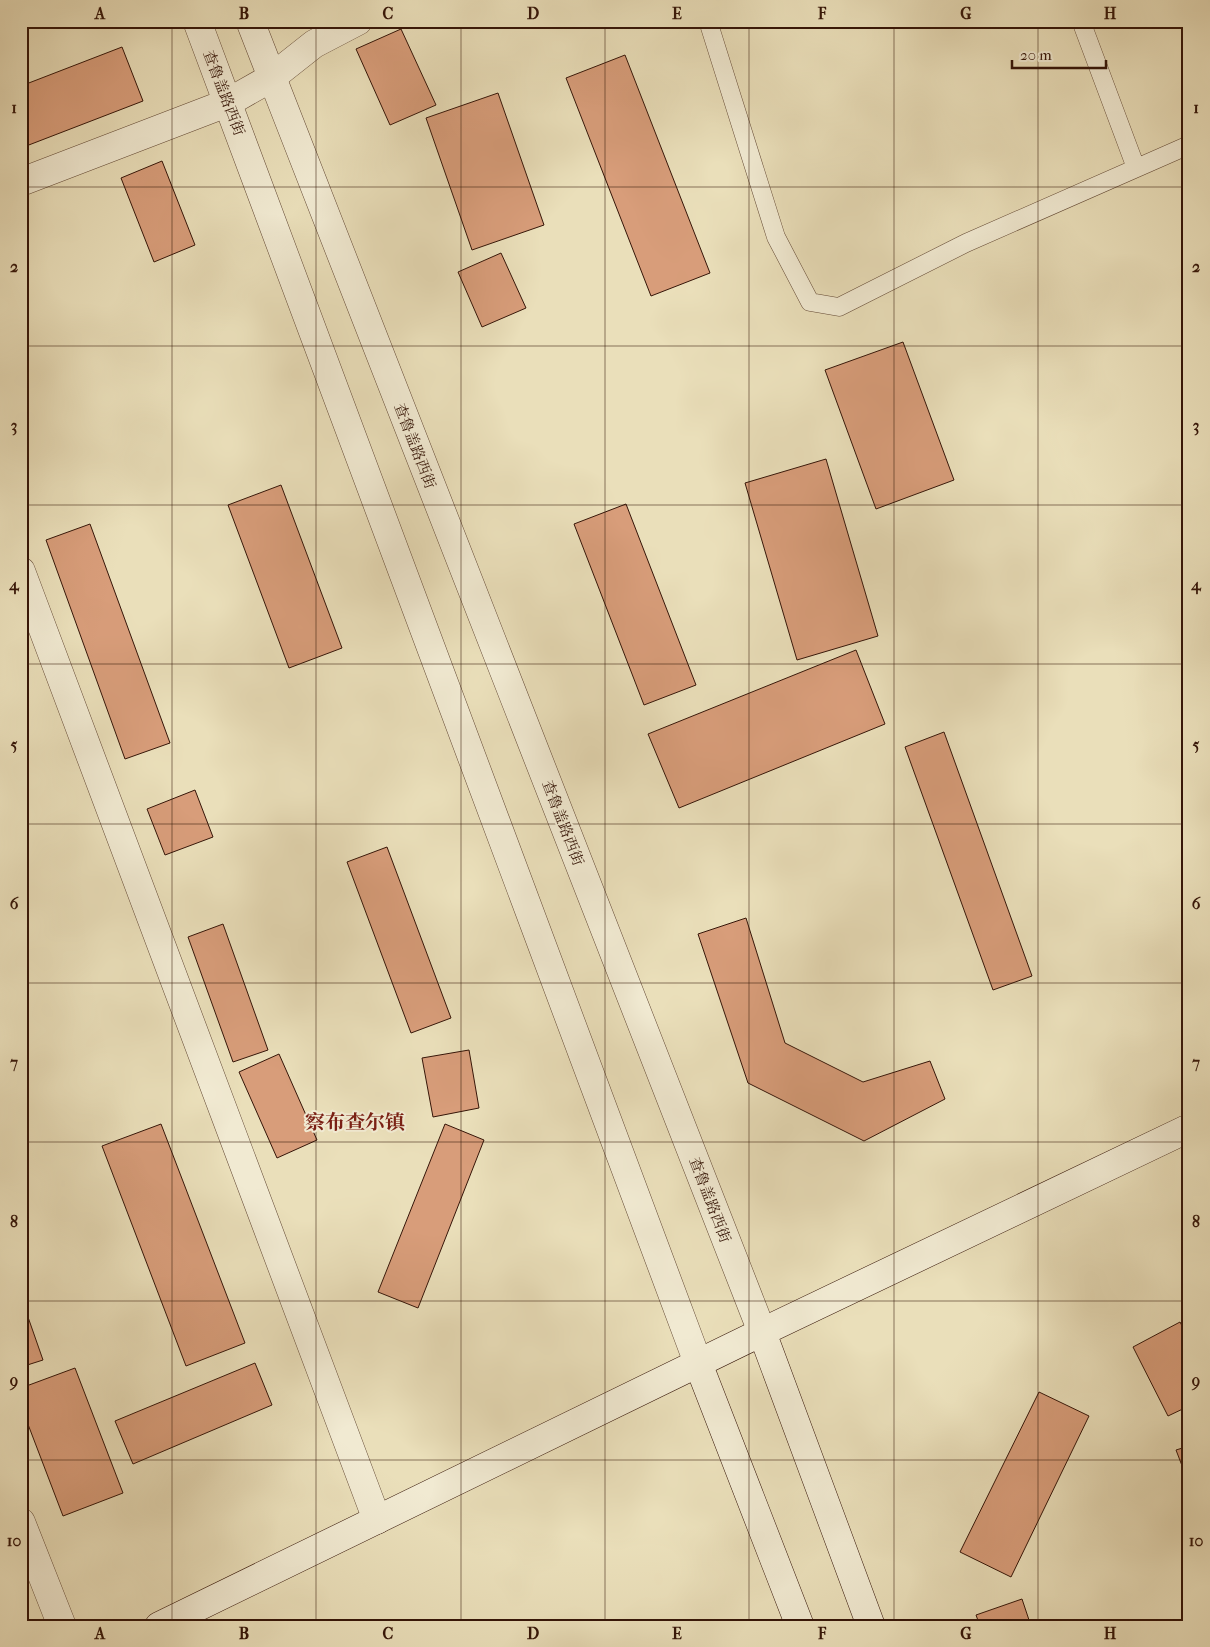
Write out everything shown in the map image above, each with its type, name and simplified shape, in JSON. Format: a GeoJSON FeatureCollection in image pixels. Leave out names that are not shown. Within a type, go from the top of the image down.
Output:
{"type":"FeatureCollection","features":[{"type":"Feature","properties":{"kind":"street","name":"查鲁盖路西街"},"geometry":{"type":"LineString","coordinates":[[197,21],[698,1363],[800,1626]]}},
{"type":"Feature","properties":{"kind":"street","name":"查鲁盖路西街"},"geometry":{"type":"LineString","coordinates":[[250,21],[762,1332],[871,1626]]}},
{"type":"Feature","properties":{"kind":"street"},"geometry":{"type":"LineString","coordinates":[[21,182],[227,102],[271,78],[314,44],[358,21]]}},
{"type":"Feature","properties":{"kind":"street"},"geometry":{"type":"LineString","coordinates":[[21,570],[377,1520]]}},
{"type":"Feature","properties":{"kind":"street"},"geometry":{"type":"LineString","coordinates":[[159,1626],[762,1332],[1189,1128]]}},
{"type":"Feature","properties":{"kind":"street"},"geometry":{"type":"LineString","coordinates":[[21,1522],[62,1626]]}},
{"type":"Feature","properties":{"kind":"lane"},"geometry":{"type":"LineString","coordinates":[[708,21],[776,237],[810,302],[839,307],[966,243],[1189,145]]}},
{"type":"Feature","properties":{"kind":"lane"},"geometry":{"type":"LineString","coordinates":[[1081,21],[1136,168]]}},
{"type":"Feature","properties":{"kind":"building"},"geometry":{"type":"Polygon","coordinates":[[[401,29],[436,105],[390,125],[356,49],[401,29]]]}},
{"type":"Feature","properties":{"kind":"building"},"geometry":{"type":"Polygon","coordinates":[[[122,47],[143,101],[21,148],[21,86],[122,47]]]}},
{"type":"Feature","properties":{"kind":"building"},"geometry":{"type":"Polygon","coordinates":[[[625,55],[710,273],[651,296],[566,78],[625,55]]]}},
{"type":"Feature","properties":{"kind":"building"},"geometry":{"type":"Polygon","coordinates":[[[498,93],[544,225],[472,250],[426,118],[498,93]]]}},
{"type":"Feature","properties":{"kind":"building"},"geometry":{"type":"Polygon","coordinates":[[[162,161],[195,245],[154,262],[121,178],[162,161]]]}},
{"type":"Feature","properties":{"kind":"building"},"geometry":{"type":"Polygon","coordinates":[[[501,253],[526,308],[482,327],[458,272],[501,253]]]}},
{"type":"Feature","properties":{"kind":"building"},"geometry":{"type":"Polygon","coordinates":[[[903,342],[954,480],[876,509],[825,370],[903,342]]]}},
{"type":"Feature","properties":{"kind":"building"},"geometry":{"type":"Polygon","coordinates":[[[826,459],[878,636],[797,660],[745,483],[826,459]]]}},
{"type":"Feature","properties":{"kind":"building"},"geometry":{"type":"Polygon","coordinates":[[[281,485],[342,648],[289,668],[228,505],[281,485]]]}},
{"type":"Feature","properties":{"kind":"building"},"geometry":{"type":"Polygon","coordinates":[[[626,504],[696,685],[644,705],[574,524],[626,504]]]}},
{"type":"Feature","properties":{"kind":"building"},"geometry":{"type":"Polygon","coordinates":[[[90,524],[170,743],[125,759],[46,540],[90,524]]]}},
{"type":"Feature","properties":{"kind":"building"},"geometry":{"type":"Polygon","coordinates":[[[856,650],[885,724],[679,808],[648,734],[856,650]]]}},
{"type":"Feature","properties":{"kind":"building"},"geometry":{"type":"Polygon","coordinates":[[[944,732],[1032,976],[993,990],[905,747],[944,732]]]}},
{"type":"Feature","properties":{"kind":"building"},"geometry":{"type":"Polygon","coordinates":[[[195,790],[213,837],[165,855],[147,809],[195,790]]]}},
{"type":"Feature","properties":{"kind":"building"},"geometry":{"type":"Polygon","coordinates":[[[387,847],[451,1018],[411,1033],[347,862],[387,847]]]}},
{"type":"Feature","properties":{"kind":"building"},"geometry":{"type":"Polygon","coordinates":[[[746,918],[785,1043],[863,1082],[930,1061],[945,1099],[864,1141],[748,1083],[698,934],[746,918]]]}},
{"type":"Feature","properties":{"kind":"building"},"geometry":{"type":"Polygon","coordinates":[[[223,924],[268,1050],[233,1062],[188,937],[223,924]]]}},
{"type":"Feature","properties":{"kind":"building"},"geometry":{"type":"Polygon","coordinates":[[[469,1050],[479,1108],[433,1117],[422,1058],[469,1050]]]}},
{"type":"Feature","properties":{"kind":"building"},"geometry":{"type":"Polygon","coordinates":[[[279,1054],[317,1140],[277,1158],[239,1072],[279,1054]]]}},
{"type":"Feature","properties":{"kind":"building"},"geometry":{"type":"Polygon","coordinates":[[[161,1124],[245,1343],[186,1366],[102,1146],[161,1124]]]}},
{"type":"Feature","properties":{"kind":"building"},"geometry":{"type":"Polygon","coordinates":[[[445,1124],[484,1140],[418,1308],[378,1292],[445,1124]]]}},
{"type":"Feature","properties":{"kind":"building"},"geometry":{"type":"Polygon","coordinates":[[[21,1297],[43,1360],[21,1367],[21,1297]]]}},
{"type":"Feature","properties":{"kind":"building"},"geometry":{"type":"Polygon","coordinates":[[[1180,1322],[1189,1339],[1189,1406],[1168,1416],[1133,1347],[1180,1322]]]}},
{"type":"Feature","properties":{"kind":"building"},"geometry":{"type":"Polygon","coordinates":[[[255,1363],[272,1405],[133,1464],[115,1421],[255,1363]]]}},
{"type":"Feature","properties":{"kind":"building"},"geometry":{"type":"Polygon","coordinates":[[[75,1368],[123,1493],[63,1516],[21,1406],[21,1388],[75,1368]]]}},
{"type":"Feature","properties":{"kind":"building"},"geometry":{"type":"Polygon","coordinates":[[[1039,1392],[1089,1416],[1011,1577],[960,1552],[1039,1392]]]}},
{"type":"Feature","properties":{"kind":"building"},"geometry":{"type":"Polygon","coordinates":[[[1189,1446],[1189,1484],[1176,1450],[1189,1446]]]}},
{"type":"Feature","properties":{"kind":"building"},"geometry":{"type":"Polygon","coordinates":[[[1022,1599],[1031,1626],[980,1626],[976,1615],[1022,1599]]]}},
{"type":"Feature","properties":{"kind":"district","name":"察布查尔镇"},"geometry":{"type":"Point","coordinates":[355,1122]}}]}
